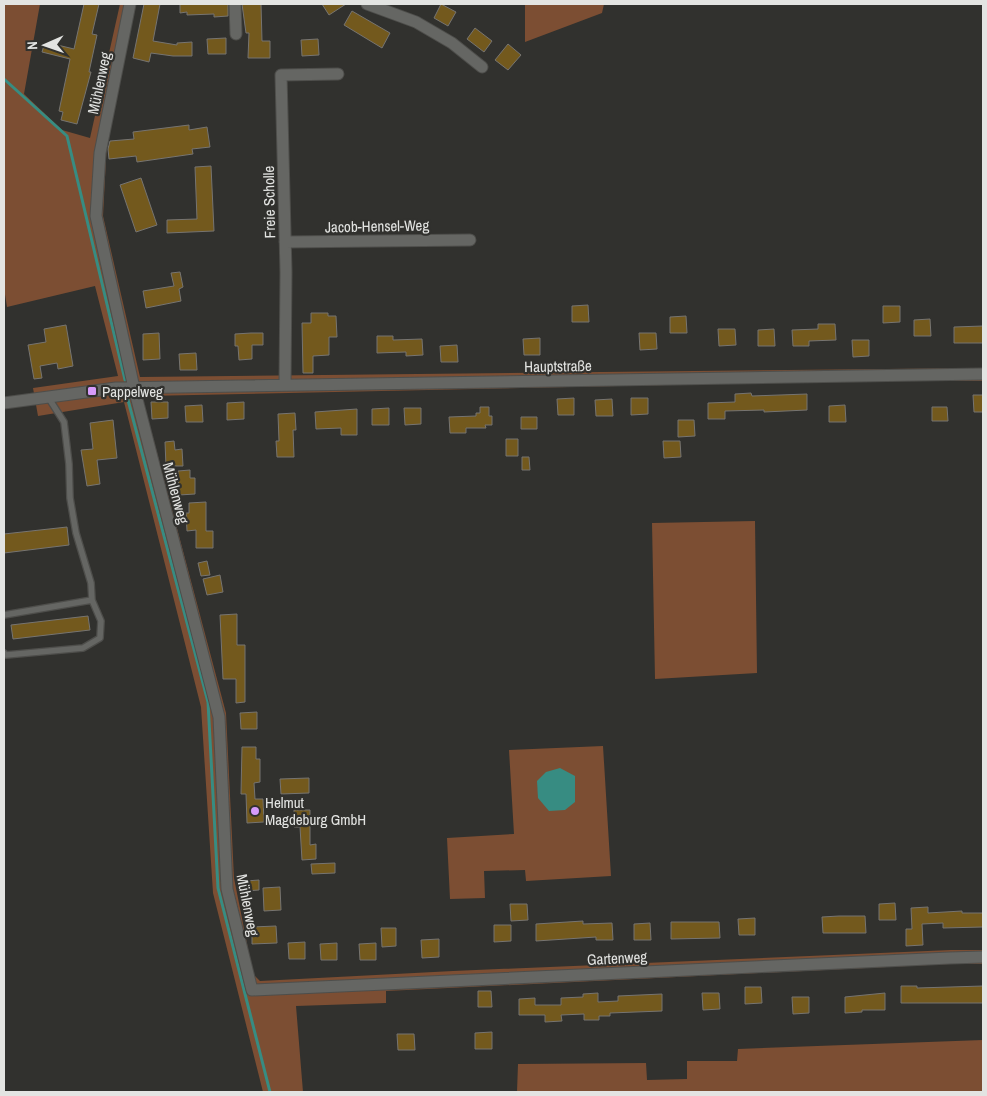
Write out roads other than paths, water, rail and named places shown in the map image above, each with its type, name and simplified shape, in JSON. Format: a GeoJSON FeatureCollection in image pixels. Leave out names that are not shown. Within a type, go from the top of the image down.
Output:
{"type":"FeatureCollection","features":[{"type":"Feature","properties":{"kind":"street","name":"Mühlenweg"},"geometry":{"type":"LineString","coordinates":[[130,4],[100,152],[96,216],[134,388],[219,717],[227,889],[252,990]]}},
{"type":"Feature","properties":{"kind":"street"},"geometry":{"type":"LineString","coordinates":[[235,4],[236,34]]}},
{"type":"Feature","properties":{"kind":"street"},"geometry":{"type":"LineString","coordinates":[[367,4],[416,22],[452,43],[482,68]]}},
{"type":"Feature","properties":{"kind":"street","name":"Freie Scholle"},"geometry":{"type":"LineString","coordinates":[[285,385],[285,242],[281,76],[338,74]]}},
{"type":"Feature","properties":{"kind":"street","name":"Jacob-Hensel-Weg"},"geometry":{"type":"LineString","coordinates":[[285,242],[470,240]]}},
{"type":"Feature","properties":{"kind":"street","name":"Hauptstraße"},"geometry":{"type":"LineString","coordinates":[[134,388],[983,374]]}},
{"type":"Feature","properties":{"kind":"street"},"geometry":{"type":"LineString","coordinates":[[4,404],[116,388],[134,388]]}},
{"type":"Feature","properties":{"kind":"street","name":"Gartenweg"},"geometry":{"type":"LineString","coordinates":[[252,990],[983,957]]}},
{"type":"Feature","properties":{"kind":"lane"},"geometry":{"type":"LineString","coordinates":[[4,653],[6,655],[83,648],[100,638],[101,621],[92,600],[91,584],[76,532],[70,498],[70,464],[64,422],[48,397]]}},
{"type":"Feature","properties":{"kind":"lane"},"geometry":{"type":"LineString","coordinates":[[4,615],[92,600]]}},
{"type":"Feature","properties":{"kind":"water"},"geometry":{"type":"Polygon","coordinates":[[[560,768],[575,776],[575,802],[565,810],[549,811],[538,798],[537,781],[546,772],[560,768]]]}},
{"type":"Feature","properties":{"kind":"waterway"},"geometry":{"type":"LineString","coordinates":[[4,79],[67,136],[125,380]]}},
{"type":"Feature","properties":{"kind":"waterway"},"geometry":{"type":"LineString","coordinates":[[128,400],[208,702],[218,888],[270,1092]]}},
{"type":"Feature","properties":{"kind":"place","name":"Pappelweg"},"geometry":{"type":"Point","coordinates":[92,391]}},
{"type":"Feature","properties":{"kind":"place","name":"Helmut Magdeburg GmbH"},"geometry":{"type":"Point","coordinates":[255,811]}}]}
